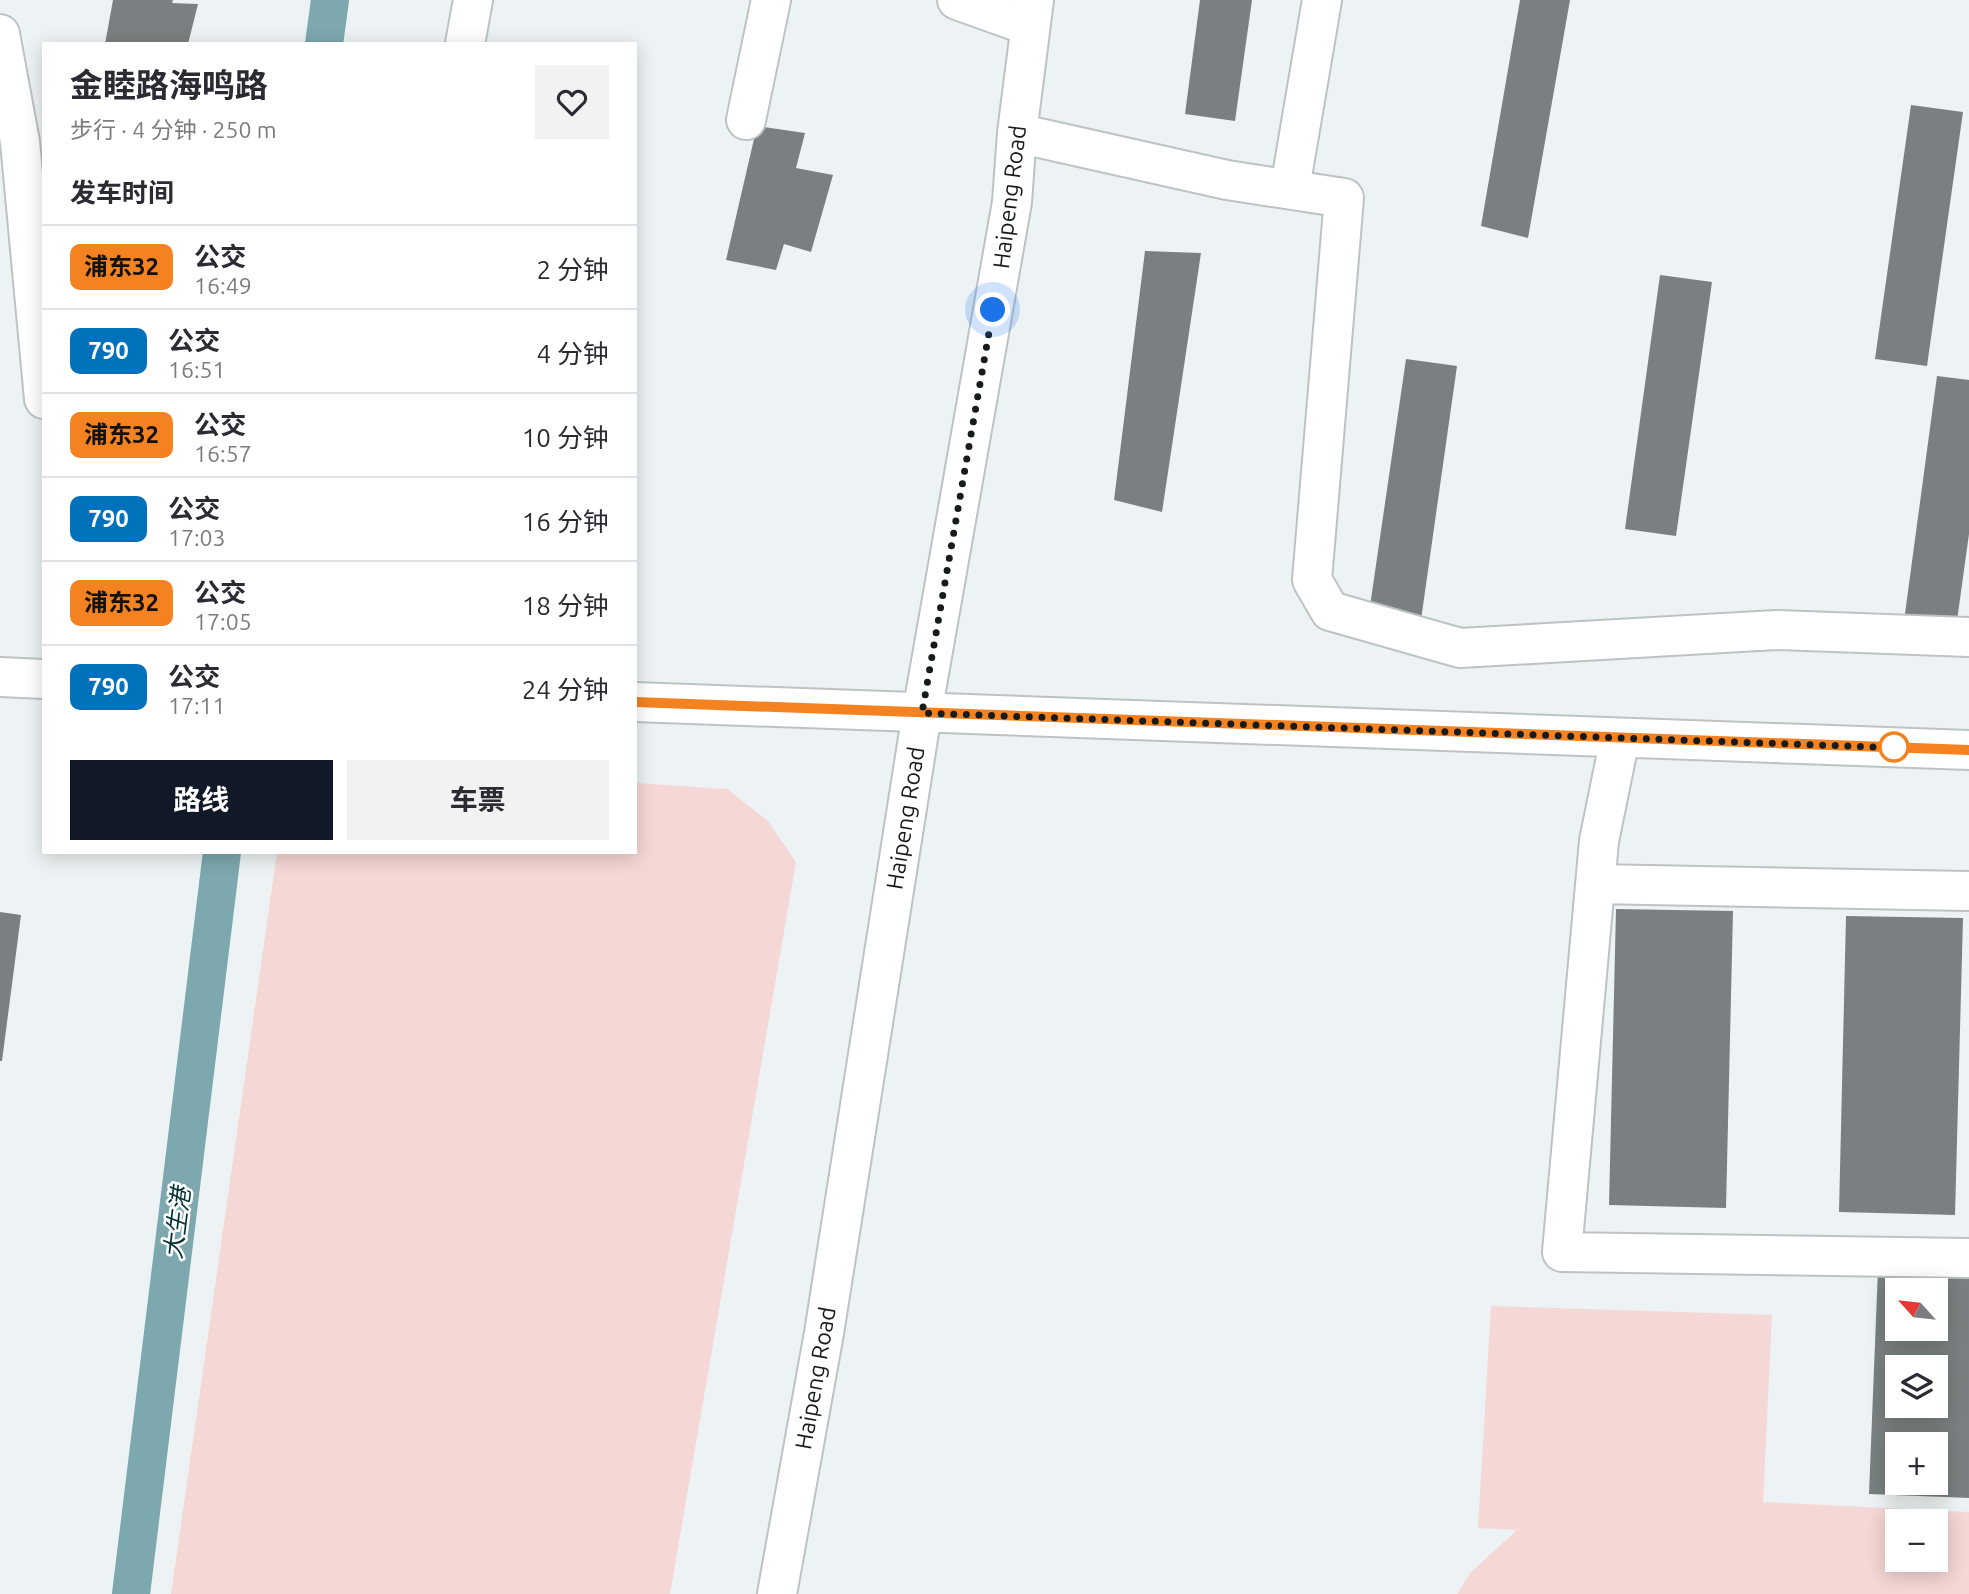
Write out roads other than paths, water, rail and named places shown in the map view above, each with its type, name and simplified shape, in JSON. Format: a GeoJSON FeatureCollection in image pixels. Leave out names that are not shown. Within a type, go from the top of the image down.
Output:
{"type":"FeatureCollection","features":[{"type":"Feature","properties":{"kind":"street"},"geometry":{"type":"LineString","coordinates":[[465,42],[473,0]]}},
{"type":"Feature","properties":{"kind":"street"},"geometry":{"type":"LineString","coordinates":[[746,120],[771,0]]}},
{"type":"Feature","properties":{"kind":"street"},"geometry":{"type":"LineString","coordinates":[[957,0],[1032,13]]}},
{"type":"Feature","properties":{"kind":"street"},"geometry":{"type":"LineString","coordinates":[[1290,188],[1322,0]]}},
{"type":"Feature","properties":{"kind":"street","name":"Haipeng Road"},"geometry":{"type":"LineString","coordinates":[[777,1594],[824,1333],[922,713],[1012,202],[1017,133],[1032,13]]}},
{"type":"Feature","properties":{"kind":"street"},"geometry":{"type":"LineString","coordinates":[[0,34],[20,142],[42,378]]}},
{"type":"Feature","properties":{"kind":"street"},"geometry":{"type":"LineString","coordinates":[[1017,133],[1227,180],[1344,198],[1312,580],[1330,611],[1460,648],[1776,631],[1969,637]]}},
{"type":"Feature","properties":{"kind":"street"},"geometry":{"type":"LineString","coordinates":[[0,677],[42,679]]}},
{"type":"Feature","properties":{"kind":"street"},"geometry":{"type":"LineString","coordinates":[[637,702],[1969,750]]}},
{"type":"Feature","properties":{"kind":"street"},"geometry":{"type":"LineString","coordinates":[[1620,738],[1599,841],[1562,1252],[1969,1258]]}},
{"type":"Feature","properties":{"kind":"street"},"geometry":{"type":"LineString","coordinates":[[1595,884],[1969,891]]}},
{"type":"Feature","properties":{"kind":"waterway","name":"大生港"},"geometry":{"type":"LineString","coordinates":[[324,42],[330,0]]}},
{"type":"Feature","properties":{"kind":"waterway","name":"大生港"},"geometry":{"type":"LineString","coordinates":[[131,1594],[222,854]]}}]}
